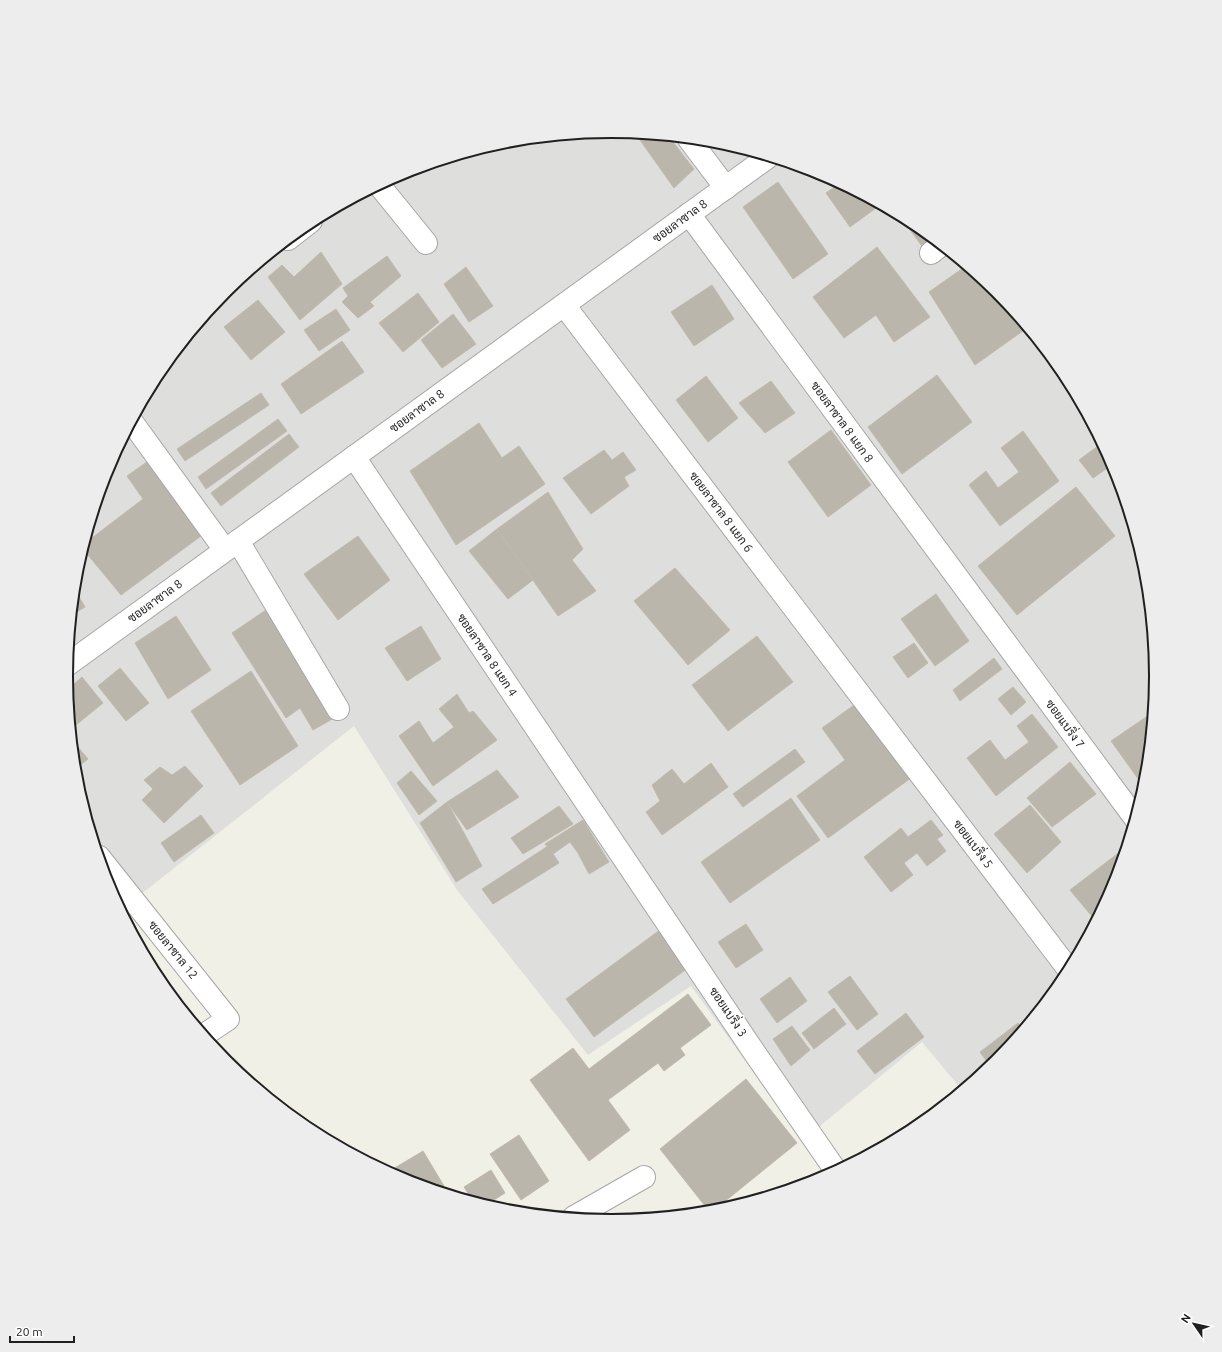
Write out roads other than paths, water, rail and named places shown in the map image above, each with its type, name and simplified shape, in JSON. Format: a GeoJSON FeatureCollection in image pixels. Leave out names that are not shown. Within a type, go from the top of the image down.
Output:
{"type":"FeatureCollection","features":[{"type":"Feature","properties":{"kind":"street"},"geometry":{"type":"LineString","coordinates":[[693,145],[726,188]]}},
{"type":"Feature","properties":{"kind":"street","name":"ซอยลาซาล 8"},"geometry":{"type":"LineString","coordinates":[[73,660],[763,160]]}},
{"type":"Feature","properties":{"kind":"street"},"geometry":{"type":"LineString","coordinates":[[382,189],[426,243]]}},
{"type":"Feature","properties":{"kind":"street","name":"ซอยลาซาล 8 แยก 8"},"geometry":{"type":"LineString","coordinates":[[689,214],[996,630]]}},
{"type":"Feature","properties":{"kind":"street","name":"ซอยลาซาล 8 แยก 6"},"geometry":{"type":"LineString","coordinates":[[564,305],[877,718]]}},
{"type":"Feature","properties":{"kind":"street"},"geometry":{"type":"LineString","coordinates":[[135,426],[231,545],[338,709]]}},
{"type":"Feature","properties":{"kind":"street","name":"ซอยลาซาล 8 แยก 4"},"geometry":{"type":"LineString","coordinates":[[354,457],[620,853]]}},
{"type":"Feature","properties":{"kind":"street","name":"ซอยแบริ่ง 7"},"geometry":{"type":"LineString","coordinates":[[996,630],[1131,813]]}},
{"type":"Feature","properties":{"kind":"street","name":"ซอยแบริ่ง 5"},"geometry":{"type":"LineString","coordinates":[[877,718],[1065,964]]}},
{"type":"Feature","properties":{"kind":"street","name":"ซอยแบริ่ง 3"},"geometry":{"type":"LineString","coordinates":[[620,853],[833,1166]]}},
{"type":"Feature","properties":{"kind":"street","name":"ซอยลาซาล 12"},"geometry":{"type":"LineString","coordinates":[[110,871],[228,1019],[208,1032]]}},
{"type":"Feature","properties":{"kind":"street"},"geometry":{"type":"LineString","coordinates":[[581,1213],[644,1177]]}}]}
